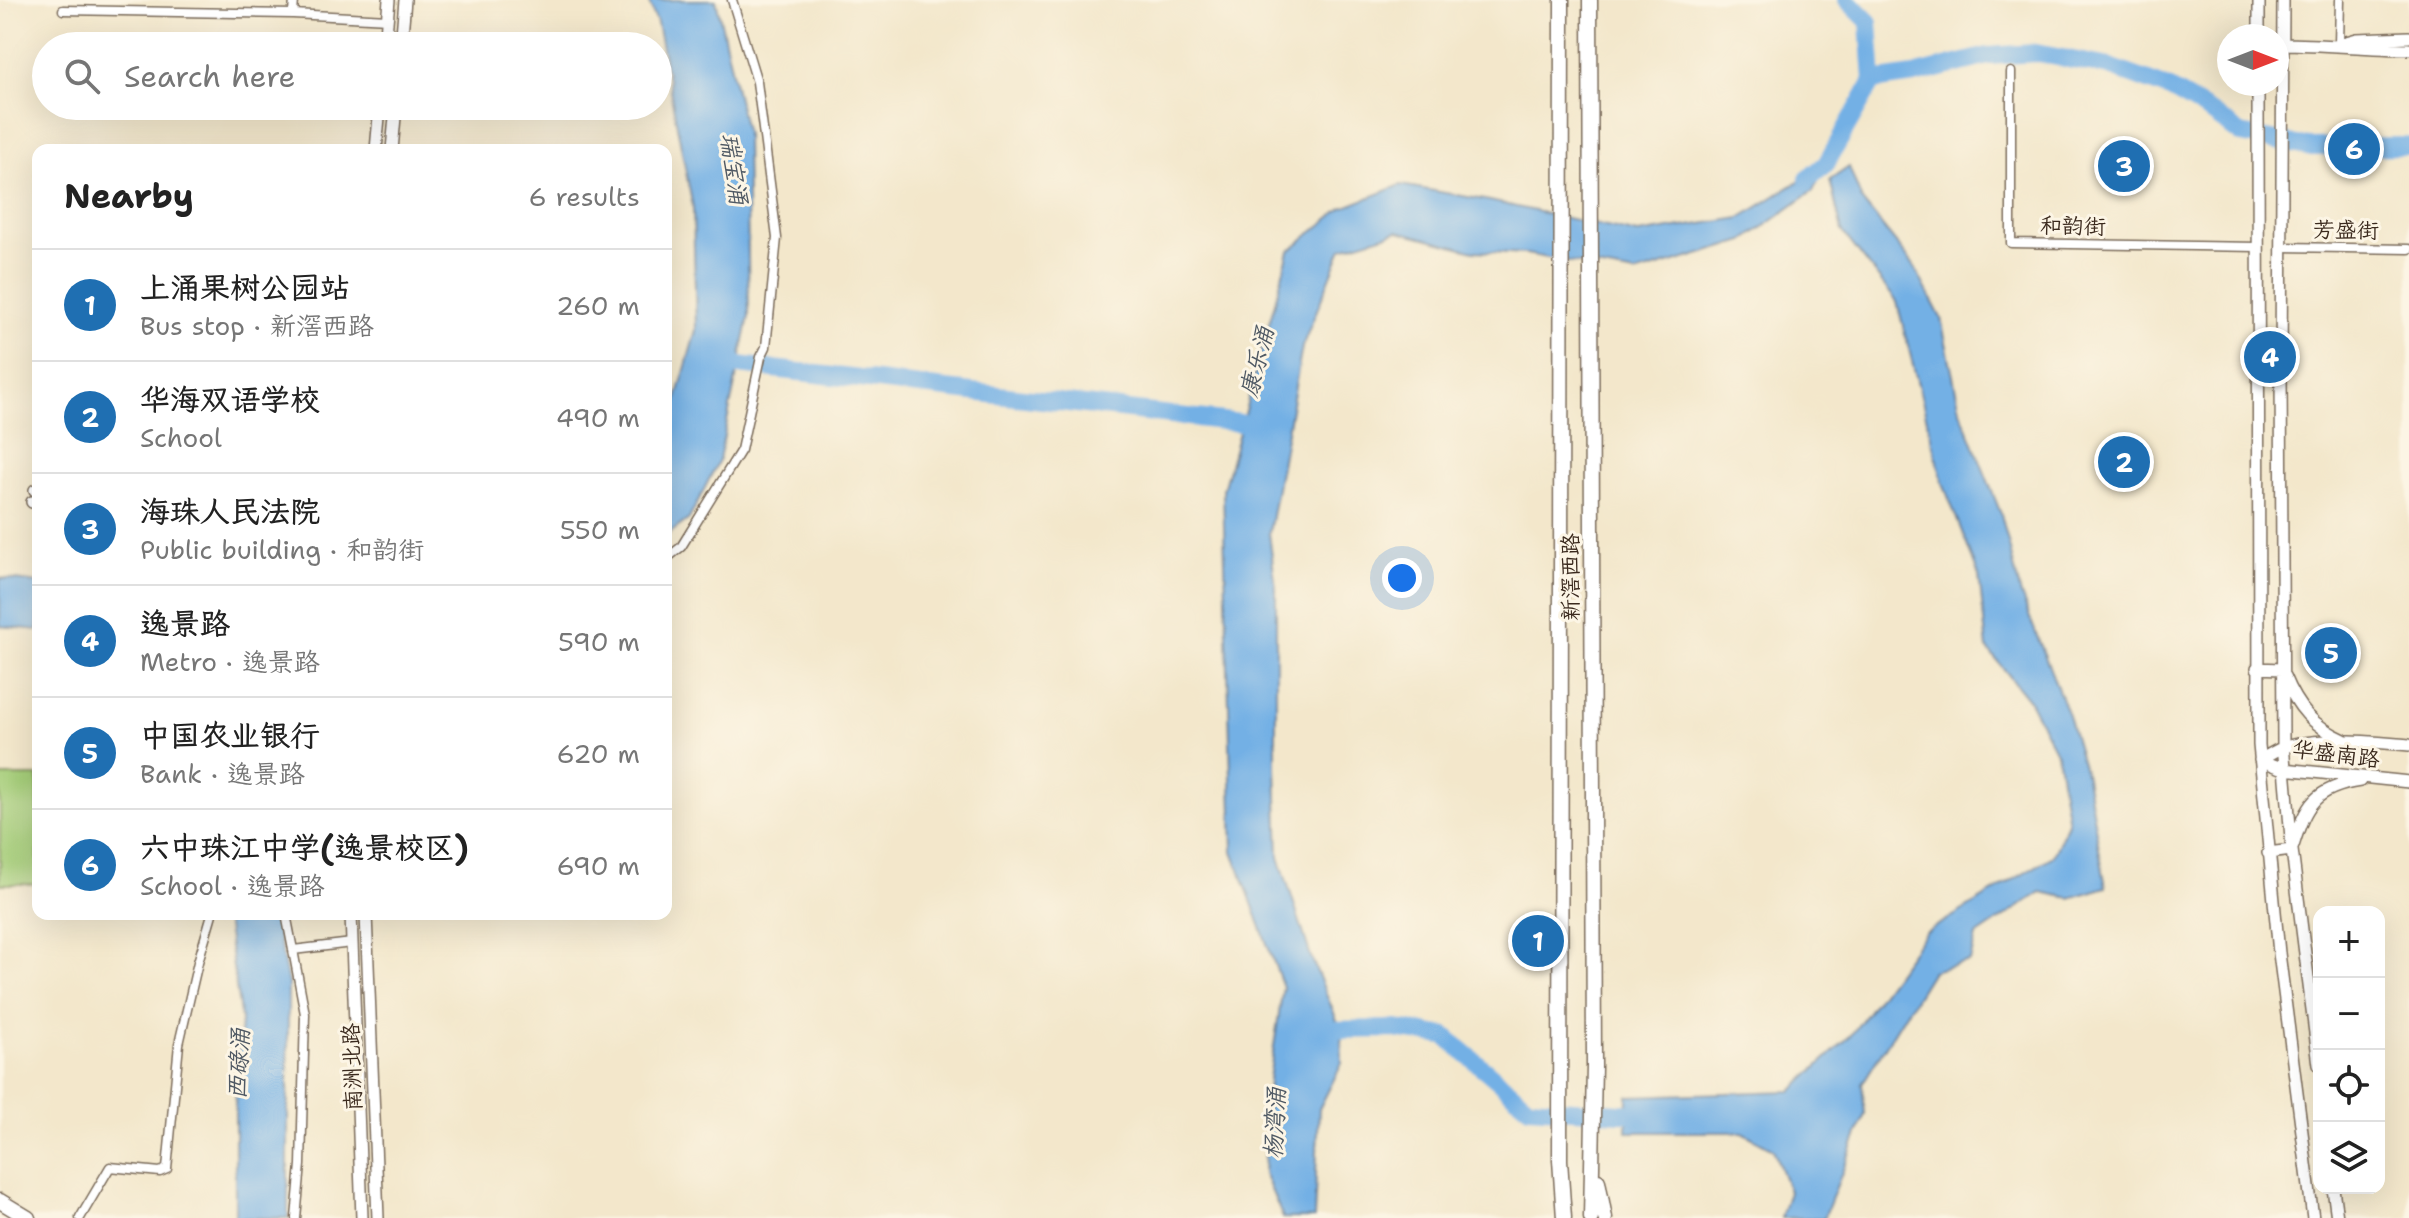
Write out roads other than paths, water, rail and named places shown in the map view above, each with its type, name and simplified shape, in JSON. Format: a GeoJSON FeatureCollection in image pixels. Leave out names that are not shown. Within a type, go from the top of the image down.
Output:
{"type":"FeatureCollection","features":[{"type":"Feature","properties":{"kind":"highway","name":"新滘西路"},"geometry":{"type":"LineString","coordinates":[[1560,1160],[1562,0]]}},
{"type":"Feature","properties":{"kind":"highway","name":"新滘西路"},"geometry":{"type":"LineString","coordinates":[[1590,0],[1592,1153]]}},
{"type":"Feature","properties":{"kind":"highway"},"geometry":{"type":"LineString","coordinates":[[1591,1218],[1592,1153]]}},
{"type":"Feature","properties":{"kind":"highway"},"geometry":{"type":"LineString","coordinates":[[1592,1153],[1605,1218]]}},
{"type":"Feature","properties":{"kind":"highway"},"geometry":{"type":"LineString","coordinates":[[1555,1218],[1560,1160]]}},
{"type":"Feature","properties":{"kind":"highway"},"geometry":{"type":"LineString","coordinates":[[1560,1160],[1564,1218]]}},
{"type":"Feature","properties":{"kind":"highway"},"geometry":{"type":"LineString","coordinates":[[0,1201],[28,1218]]}},
{"type":"Feature","properties":{"kind":"main road"},"geometry":{"type":"LineString","coordinates":[[387,32],[389,0]]}},
{"type":"Feature","properties":{"kind":"main road"},"geometry":{"type":"LineString","coordinates":[[402,32],[405,0]]}},
{"type":"Feature","properties":{"kind":"main road"},"geometry":{"type":"LineString","coordinates":[[2259,0],[2259,24]]}},
{"type":"Feature","properties":{"kind":"main road"},"geometry":{"type":"LineString","coordinates":[[2283,0],[2283,24]]}},
{"type":"Feature","properties":{"kind":"main road"},"geometry":{"type":"LineString","coordinates":[[2339,44],[2357,39],[2409,37]]}},
{"type":"Feature","properties":{"kind":"main road"},"geometry":{"type":"LineString","coordinates":[[2289,44],[2409,49]]}},
{"type":"Feature","properties":{"kind":"main road"},"geometry":{"type":"LineString","coordinates":[[2258,96],[2257,668],[2260,760],[2268,853],[2313,1218]]}},
{"type":"Feature","properties":{"kind":"main road"},"geometry":{"type":"LineString","coordinates":[[2283,96],[2283,748],[2292,850],[2317,1050]]}},
{"type":"Feature","properties":{"kind":"main road"},"geometry":{"type":"LineString","coordinates":[[377,144],[379,120]]}},
{"type":"Feature","properties":{"kind":"main road"},"geometry":{"type":"LineString","coordinates":[[393,144],[395,120]]}},
{"type":"Feature","properties":{"kind":"main road"},"geometry":{"type":"LineString","coordinates":[[2257,668],[2281,669]]}},
{"type":"Feature","properties":{"kind":"main road"},"geometry":{"type":"LineString","coordinates":[[2281,669],[2290,691],[2307,716],[2323,729],[2348,742]]}},
{"type":"Feature","properties":{"kind":"main road"},"geometry":{"type":"LineString","coordinates":[[2260,760],[2283,748],[2348,742],[2409,745]]}},
{"type":"Feature","properties":{"kind":"main road","name":"华盛南路"},"geometry":{"type":"LineString","coordinates":[[2260,760],[2284,769],[2409,782]]}},
{"type":"Feature","properties":{"kind":"main road"},"geometry":{"type":"LineString","coordinates":[[2292,850],[2310,802],[2332,787],[2369,779]]}},
{"type":"Feature","properties":{"kind":"main road"},"geometry":{"type":"LineString","coordinates":[[2268,853],[2292,850]]}},
{"type":"Feature","properties":{"kind":"main road","name":"南洲北路"},"geometry":{"type":"LineString","coordinates":[[351,920],[362,1218]]}},
{"type":"Feature","properties":{"kind":"main road","name":"南洲北路"},"geometry":{"type":"LineString","coordinates":[[366,920],[378,1218]]}},
{"type":"Feature","properties":{"kind":"main road"},"geometry":{"type":"LineString","coordinates":[[2334,1194],[2337,1218]]}},
{"type":"Feature","properties":{"kind":"street"},"geometry":{"type":"LineString","coordinates":[[293,14],[294,0]]}},
{"type":"Feature","properties":{"kind":"street"},"geometry":{"type":"LineString","coordinates":[[672,554],[681,547],[741,450],[761,357],[766,347],[777,238],[757,82],[732,0]]}},
{"type":"Feature","properties":{"kind":"street"},"geometry":{"type":"LineString","coordinates":[[2339,44],[2340,0]]}},
{"type":"Feature","properties":{"kind":"street"},"geometry":{"type":"LineString","coordinates":[[63,10],[388,19]]}},
{"type":"Feature","properties":{"kind":"street","name":"和韵街"},"geometry":{"type":"LineString","coordinates":[[2011,72],[2011,243],[2258,247]]}},
{"type":"Feature","properties":{"kind":"street","name":"芳盛街"},"geometry":{"type":"LineString","coordinates":[[2283,247],[2409,249]]}},
{"type":"Feature","properties":{"kind":"street"},"geometry":{"type":"LineString","coordinates":[[80,1218],[110,1167],[160,1172],[167,1169],[179,1044],[210,920]]}},
{"type":"Feature","properties":{"kind":"street"},"geometry":{"type":"LineString","coordinates":[[287,920],[305,1014],[301,1165],[296,1218]]}},
{"type":"Feature","properties":{"kind":"street"},"geometry":{"type":"LineString","coordinates":[[293,950],[352,943]]}},
{"type":"Feature","properties":{"kind":"water","name":"瑞宝涌"},"geometry":{"type":"Polygon","coordinates":[[[648,0],[716,0],[746,135],[749,317],[719,460],[689,519],[672,532],[672,415],[696,330],[693,208],[672,100],[672,32],[659,32],[648,0]]]}},
{"type":"Feature","properties":{"kind":"water","name":"杨湾涌"},"geometry":{"type":"Polygon","coordinates":[[[1826,164],[1813,191],[1744,241],[1635,274],[1526,254],[1474,251],[1398,231],[1342,248],[1302,347],[1269,533],[1276,589],[1279,857],[1312,960],[1341,1030],[1342,1063],[1319,1109],[1314,1218],[1283,1218],[1264,1173],[1269,1079],[1283,987],[1233,852],[1223,490],[1289,251],[1342,208],[1401,185],[1638,234],[1740,218],[1826,164]]]}},
{"type":"Feature","properties":{"kind":"water"},"geometry":{"type":"Polygon","coordinates":[[[1849,167],[1862,201],[1913,264],[1941,318],[1960,410],[2001,514],[2021,595],[2068,715],[2086,777],[2106,887],[2070,898],[2041,892],[1976,936],[1970,961],[1932,971],[1862,1084],[1865,1114],[1824,1218],[1781,1218],[1789,1191],[1773,1149],[1742,1132],[1627,1132],[1628,1096],[1792,1091],[1851,1035],[1925,933],[2053,856],[2068,823],[2057,754],[2028,699],[1987,648],[1979,576],[1943,483],[1897,302],[1842,231],[1830,180],[1849,167]]]}},
{"type":"Feature","properties":{"kind":"water"},"geometry":{"type":"Polygon","coordinates":[[[0,578],[32,582],[32,629],[0,626],[0,578]]]}},
{"type":"Feature","properties":{"kind":"water","name":"西碌涌"},"geometry":{"type":"Polygon","coordinates":[[[226,920],[275,920],[288,983],[288,1218],[235,1218],[235,1106],[241,1020],[226,920]]]}},
{"type":"Feature","properties":{"kind":"waterway"},"geometry":{"type":"LineString","coordinates":[[1808,179],[1826,164],[1873,81],[1869,22],[1847,0]]}},
{"type":"Feature","properties":{"kind":"waterway"},"geometry":{"type":"LineString","coordinates":[[1873,81],[1914,75],[1988,56],[2036,53],[2110,67],[2170,89],[2241,134],[2308,147],[2409,146]]}},
{"type":"Feature","properties":{"kind":"waterway"},"geometry":{"type":"LineString","coordinates":[[718,371],[739,365],[1266,426]]}},
{"type":"Feature","properties":{"kind":"waterway"},"geometry":{"type":"LineString","coordinates":[[1320,1030],[1395,1029],[1445,1036],[1529,1107],[1651,1115]]}},
{"type":"Feature","properties":{"kind":"place","name":"六中珠江中学(逸景校区)"},"geometry":{"type":"Point","coordinates":[2354,149]}},
{"type":"Feature","properties":{"kind":"place","name":"海珠人民法院"},"geometry":{"type":"Point","coordinates":[2124,166]}},
{"type":"Feature","properties":{"kind":"place","name":"逸景路"},"geometry":{"type":"Point","coordinates":[2270,357]}},
{"type":"Feature","properties":{"kind":"place","name":"华海双语学校"},"geometry":{"type":"Point","coordinates":[2124,462]}},
{"type":"Feature","properties":{"kind":"place","name":"中国农业银行"},"geometry":{"type":"Point","coordinates":[2331,653]}},
{"type":"Feature","properties":{"kind":"place","name":"上涌果树公园站"},"geometry":{"type":"Point","coordinates":[1538,941]}},
{"type":"Feature","properties":{"kind":"water label","name":"康乐涌"},"geometry":{"type":"Point","coordinates":[1257,362]}}]}
